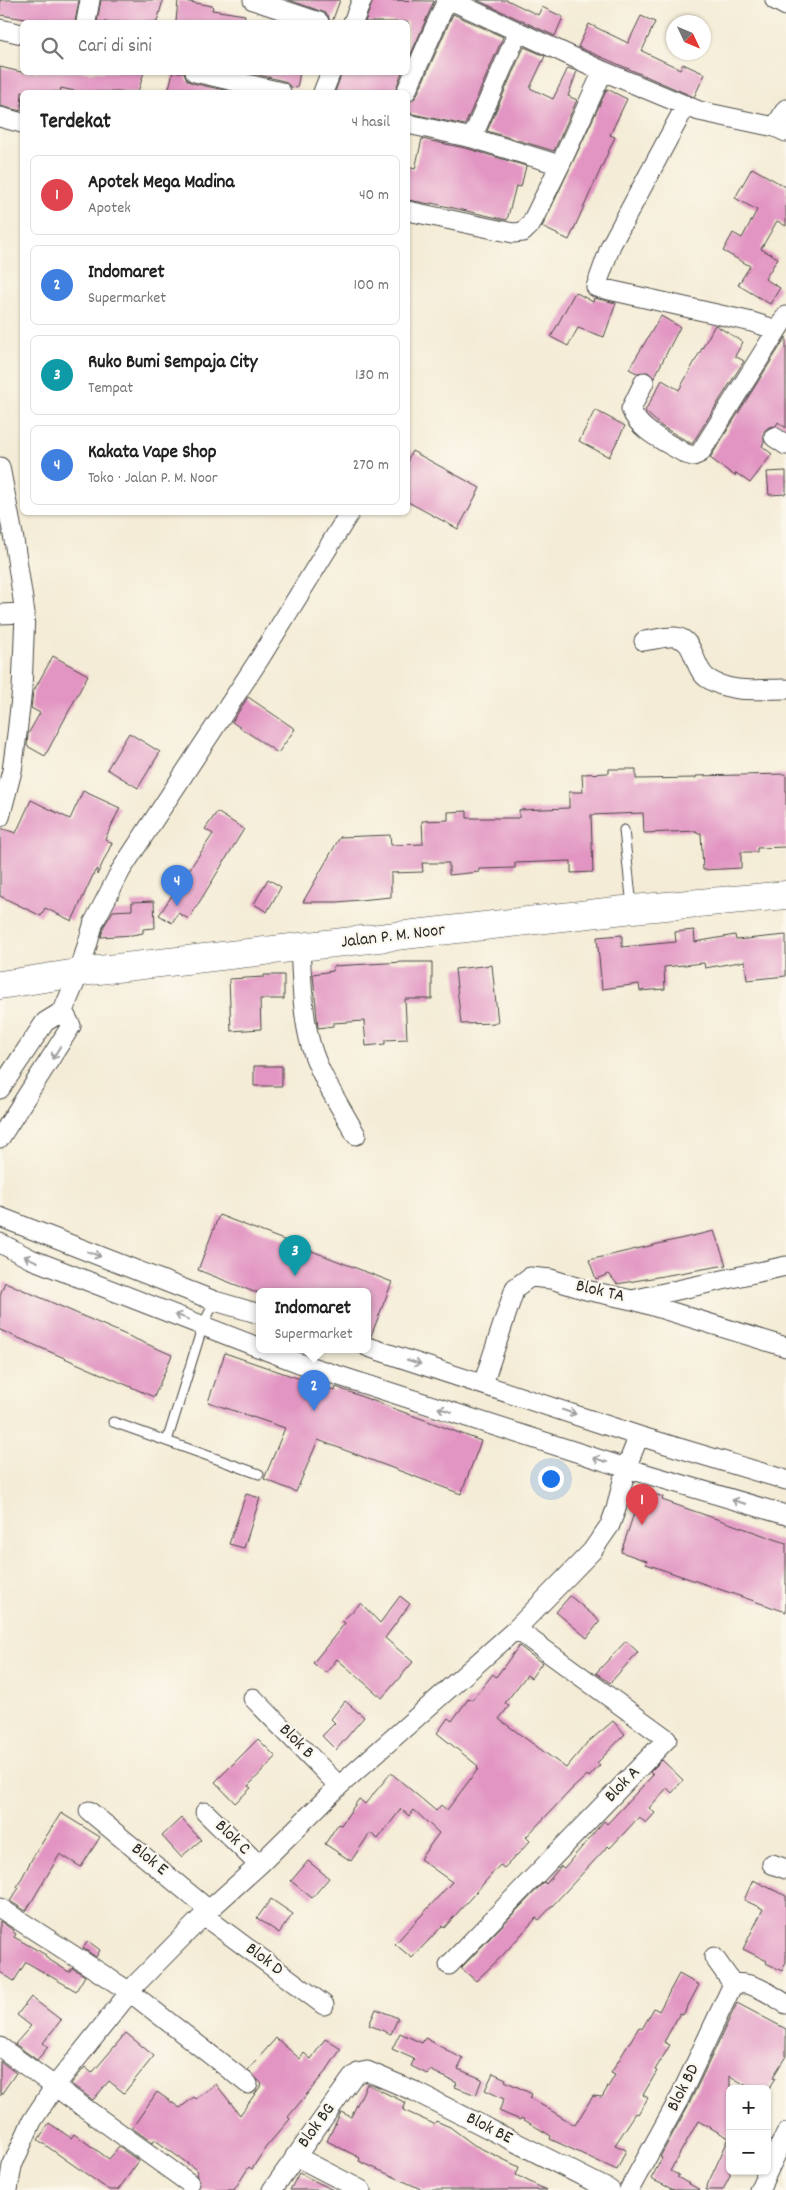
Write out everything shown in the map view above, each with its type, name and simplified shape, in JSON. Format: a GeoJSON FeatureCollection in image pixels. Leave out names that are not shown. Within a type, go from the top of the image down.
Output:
{"type":"FeatureCollection","features":[{"type":"Feature","properties":{"kind":"highway","name":"Jalan P. M. Noor"},"geometry":{"type":"LineString","coordinates":[[0,985],[79,973],[633,909],[786,895]]}},
{"type":"Feature","properties":{"kind":"street"},"geometry":{"type":"LineString","coordinates":[[86,20],[90,0]]}},
{"type":"Feature","properties":{"kind":"street"},"geometry":{"type":"LineString","coordinates":[[253,0],[313,20]]}},
{"type":"Feature","properties":{"kind":"street"},"geometry":{"type":"LineString","coordinates":[[353,20],[362,0]]}},
{"type":"Feature","properties":{"kind":"street"},"geometry":{"type":"LineString","coordinates":[[407,90],[449,0],[603,71],[686,106],[781,129],[786,109]]}},
{"type":"Feature","properties":{"kind":"street"},"geometry":{"type":"LineString","coordinates":[[775,0],[786,6]]}},
{"type":"Feature","properties":{"kind":"street"},"geometry":{"type":"LineString","coordinates":[[0,29],[20,34]]}},
{"type":"Feature","properties":{"kind":"street"},"geometry":{"type":"LineString","coordinates":[[472,138],[518,32]]}},
{"type":"Feature","properties":{"kind":"street"},"geometry":{"type":"LineString","coordinates":[[410,211],[513,234],[523,232],[531,224],[603,71]]}},
{"type":"Feature","properties":{"kind":"street"},"geometry":{"type":"LineString","coordinates":[[208,75],[272,90]]}},
{"type":"Feature","properties":{"kind":"street"},"geometry":{"type":"LineString","coordinates":[[324,90],[330,75]]}},
{"type":"Feature","properties":{"kind":"street"},"geometry":{"type":"LineString","coordinates":[[644,382],[631,409],[635,420],[641,427],[686,454],[694,456],[700,454],[781,323],[752,322],[596,287],[611,245],[686,106]]}},
{"type":"Feature","properties":{"kind":"street"},"geometry":{"type":"LineString","coordinates":[[0,117],[20,122]]}},
{"type":"Feature","properties":{"kind":"street"},"geometry":{"type":"LineString","coordinates":[[410,124],[472,138],[560,165]]}},
{"type":"Feature","properties":{"kind":"street"},"geometry":{"type":"LineString","coordinates":[[0,467],[7,541],[25,613],[18,734],[12,771],[0,817]]}},
{"type":"Feature","properties":{"kind":"street"},"geometry":{"type":"LineString","coordinates":[[0,1088],[45,1022],[63,1011],[79,973],[94,922],[121,870],[260,658],[348,515]]}},
{"type":"Feature","properties":{"kind":"street"},"geometry":{"type":"LineString","coordinates":[[0,614],[25,613]]}},
{"type":"Feature","properties":{"kind":"street"},"geometry":{"type":"LineString","coordinates":[[644,641],[676,637],[687,642],[700,671],[705,677],[732,689],[786,689]]}},
{"type":"Feature","properties":{"kind":"street"},"geometry":{"type":"LineString","coordinates":[[300,948],[303,1000],[311,1047],[319,1066],[356,1135]]}},
{"type":"Feature","properties":{"kind":"street"},"geometry":{"type":"LineString","coordinates":[[0,1138],[72,1026],[63,1011]]}},
{"type":"Feature","properties":{"kind":"street"},"geometry":{"type":"LineString","coordinates":[[0,1217],[215,1300],[256,1313]]}},
{"type":"Feature","properties":{"kind":"street"},"geometry":{"type":"LineString","coordinates":[[0,1244],[31,1259],[256,1346]]}},
{"type":"Feature","properties":{"kind":"street","name":"Blok TA"},"geometry":{"type":"LineString","coordinates":[[483,1384],[515,1288],[530,1277],[551,1279],[586,1290],[632,1300],[786,1266]]}},
{"type":"Feature","properties":{"kind":"street"},"geometry":{"type":"LineString","coordinates":[[632,1300],[786,1348]]}},
{"type":"Feature","properties":{"kind":"street"},"geometry":{"type":"LineString","coordinates":[[371,1349],[639,1436],[786,1480]]}},
{"type":"Feature","properties":{"kind":"street"},"geometry":{"type":"LineString","coordinates":[[273,1353],[626,1468],[786,1516]]}},
{"type":"Feature","properties":{"kind":"street"},"geometry":{"type":"LineString","coordinates":[[8,2190],[12,2166],[32,2121],[55,2086],[130,1992],[206,1913],[259,1865],[339,1786],[516,1629],[597,1544],[610,1525],[626,1468],[639,1436]]}},
{"type":"Feature","properties":{"kind":"street","name":"Blok A"},"geometry":{"type":"LineString","coordinates":[[448,1965],[667,1739],[516,1629]]}},
{"type":"Feature","properties":{"kind":"street","name":"Blok B"},"geometry":{"type":"LineString","coordinates":[[253,1698],[339,1786]]}},
{"type":"Feature","properties":{"kind":"street","name":"Blok E"},"geometry":{"type":"LineString","coordinates":[[89,1811],[206,1913]]}},
{"type":"Feature","properties":{"kind":"street","name":"Blok C"},"geometry":{"type":"LineString","coordinates":[[205,1812],[259,1865]]}},
{"type":"Feature","properties":{"kind":"street"},"geometry":{"type":"LineString","coordinates":[[0,1908],[130,1992],[248,2084]]}},
{"type":"Feature","properties":{"kind":"street","name":"Blok D"},"geometry":{"type":"LineString","coordinates":[[206,1913],[324,2005]]}},
{"type":"Feature","properties":{"kind":"street"},"geometry":{"type":"LineString","coordinates":[[714,1957],[733,1984],[740,1983],[758,1988],[786,2004]]}},
{"type":"Feature","properties":{"kind":"street","name":"Blok BD"},"geometry":{"type":"LineString","coordinates":[[629,2190],[679,2099],[729,1997],[733,1984]]}},
{"type":"Feature","properties":{"kind":"street"},"geometry":{"type":"LineString","coordinates":[[0,2047],[189,2183]]}},
{"type":"Feature","properties":{"kind":"street","name":"Blok BG"},"geometry":{"type":"LineString","coordinates":[[272,2190],[352,2078],[358,2073],[367,2071]]}},
{"type":"Feature","properties":{"kind":"street","name":"Blok BE"},"geometry":{"type":"LineString","coordinates":[[367,2071],[414,2091],[610,2190]]}},
{"type":"Feature","properties":{"kind":"street"},"geometry":{"type":"LineString","coordinates":[[759,2190],[786,2134]]}},
{"type":"Feature","properties":{"kind":"street"},"geometry":{"type":"LineString","coordinates":[[295,2156],[361,2190]]}},
{"type":"Feature","properties":{"kind":"lane"},"geometry":{"type":"LineString","coordinates":[[624,830],[633,909]]}},
{"type":"Feature","properties":{"kind":"lane"},"geometry":{"type":"LineString","coordinates":[[167,1441],[203,1325],[215,1300]]}},
{"type":"Feature","properties":{"kind":"lane"},"geometry":{"type":"LineString","coordinates":[[113,1422],[259,1474]]}},
{"type":"Feature","properties":{"kind":"building"},"geometry":{"type":"Polygon","coordinates":[[[0,0],[79,0],[75,20],[26,20],[0,15],[0,0]]]}},
{"type":"Feature","properties":{"kind":"building"},"geometry":{"type":"Polygon","coordinates":[[[101,0],[163,0],[158,20],[97,20],[101,0]]]}},
{"type":"Feature","properties":{"kind":"building"},"geometry":{"type":"Polygon","coordinates":[[[178,0],[213,6],[212,10],[245,15],[244,20],[176,20],[178,0]]]}},
{"type":"Feature","properties":{"kind":"building"},"geometry":{"type":"Polygon","coordinates":[[[289,0],[340,0],[333,20],[329,20],[328,15],[289,0]]]}},
{"type":"Feature","properties":{"kind":"building"},"geometry":{"type":"Polygon","coordinates":[[[373,0],[434,1],[410,56],[410,20],[366,20],[373,0]]]}},
{"type":"Feature","properties":{"kind":"building"},"geometry":{"type":"Polygon","coordinates":[[[477,0],[507,0],[538,15],[542,7],[563,17],[555,36],[477,0]]]}},
{"type":"Feature","properties":{"kind":"building"},"geometry":{"type":"Polygon","coordinates":[[[453,14],[503,37],[465,125],[410,113],[410,102],[416,97],[453,14]]]}},
{"type":"Feature","properties":{"kind":"building"},"geometry":{"type":"Polygon","coordinates":[[[641,16],[655,22],[642,51],[680,69],[683,64],[705,74],[694,97],[578,47],[589,24],[628,43],[641,16]]]}},
{"type":"Feature","properties":{"kind":"building"},"geometry":{"type":"Polygon","coordinates":[[[524,47],[545,56],[530,88],[553,99],[568,68],[577,71],[568,96],[577,100],[554,151],[487,131],[524,47]]]}},
{"type":"Feature","properties":{"kind":"building"},"geometry":{"type":"Polygon","coordinates":[[[0,67],[20,72],[20,75],[143,75],[139,90],[70,90],[61,88],[60,90],[20,90],[20,111],[0,106],[0,67]]]}},
{"type":"Feature","properties":{"kind":"building"},"geometry":{"type":"Polygon","coordinates":[[[172,75],[185,75],[187,80],[192,83],[224,90],[168,90],[172,75]]]}},
{"type":"Feature","properties":{"kind":"building"},"geometry":{"type":"Polygon","coordinates":[[[259,75],[299,75],[297,88],[291,87],[284,81],[259,75]]]}},
{"type":"Feature","properties":{"kind":"building"},"geometry":{"type":"Polygon","coordinates":[[[341,75],[401,75],[396,90],[336,90],[341,75]]]}},
{"type":"Feature","properties":{"kind":"building"},"geometry":{"type":"Polygon","coordinates":[[[607,89],[627,99],[610,135],[615,137],[569,240],[542,227],[607,89]]]}},
{"type":"Feature","properties":{"kind":"building"},"geometry":{"type":"Polygon","coordinates":[[[422,139],[469,149],[526,166],[521,187],[516,186],[507,220],[431,203],[410,200],[410,168],[415,169],[422,139]]]}},
{"type":"Feature","properties":{"kind":"building"},"geometry":{"type":"Polygon","coordinates":[[[752,168],[786,187],[786,226],[777,221],[761,249],[778,258],[765,279],[780,288],[770,304],[738,285],[750,266],[723,251],[733,233],[742,238],[757,210],[735,198],[752,168]]]}},
{"type":"Feature","properties":{"kind":"building"},"geometry":{"type":"Polygon","coordinates":[[[575,292],[593,302],[594,298],[616,303],[604,337],[578,328],[568,346],[551,337],[575,292]]]}},
{"type":"Feature","properties":{"kind":"building"},"geometry":{"type":"Polygon","coordinates":[[[661,316],[680,327],[654,378],[648,372],[637,373],[629,369],[661,316]]]}},
{"type":"Feature","properties":{"kind":"building"},"geometry":{"type":"Polygon","coordinates":[[[715,325],[743,342],[735,356],[744,361],[692,444],[661,426],[645,411],[662,380],[679,390],[715,325]]]}},
{"type":"Feature","properties":{"kind":"building"},"geometry":{"type":"Polygon","coordinates":[[[786,337],[786,428],[778,422],[776,426],[769,427],[764,431],[762,446],[772,454],[750,483],[736,473],[735,476],[710,458],[786,337]]]}},
{"type":"Feature","properties":{"kind":"building"},"geometry":{"type":"Polygon","coordinates":[[[595,410],[625,426],[609,457],[579,441],[595,410]]]}},
{"type":"Feature","properties":{"kind":"building"},"geometry":{"type":"Polygon","coordinates":[[[412,451],[480,488],[458,529],[410,503],[410,455],[412,451]]]}},
{"type":"Feature","properties":{"kind":"building"},"geometry":{"type":"Polygon","coordinates":[[[786,471],[786,494],[769,495],[767,472],[786,471]]]}},
{"type":"Feature","properties":{"kind":"building"},"geometry":{"type":"Polygon","coordinates":[[[53,656],[88,675],[45,756],[27,746],[28,734],[40,713],[31,708],[33,692],[53,656]]]}},
{"type":"Feature","properties":{"kind":"building"},"geometry":{"type":"Polygon","coordinates":[[[248,697],[295,729],[278,753],[232,722],[248,697]]]}},
{"type":"Feature","properties":{"kind":"building"},"geometry":{"type":"Polygon","coordinates":[[[129,733],[160,752],[138,788],[107,769],[129,733]]]}},
{"type":"Feature","properties":{"kind":"building"},"geometry":{"type":"Polygon","coordinates":[[[609,769],[636,769],[636,779],[786,774],[786,847],[757,848],[757,852],[741,852],[741,868],[703,870],[701,833],[697,833],[697,831],[644,833],[643,813],[591,815],[593,872],[571,873],[571,861],[515,863],[515,868],[479,869],[479,872],[449,875],[449,863],[422,863],[423,872],[391,873],[391,897],[338,902],[303,902],[340,837],[390,835],[391,845],[423,844],[422,821],[448,820],[448,812],[467,811],[467,818],[519,818],[519,810],[569,808],[569,792],[583,792],[582,774],[609,773],[609,769]]]}},
{"type":"Feature","properties":{"kind":"building"},"geometry":{"type":"Polygon","coordinates":[[[83,791],[120,808],[105,839],[112,843],[97,875],[97,869],[95,871],[72,921],[45,908],[41,916],[0,896],[0,828],[16,833],[31,800],[70,819],[83,791]]]}},
{"type":"Feature","properties":{"kind":"building"},"geometry":{"type":"Polygon","coordinates":[[[217,812],[244,829],[189,919],[178,913],[172,923],[159,915],[213,834],[205,829],[217,812]]]}},
{"type":"Feature","properties":{"kind":"building"},"geometry":{"type":"Polygon","coordinates":[[[268,879],[281,887],[267,912],[254,904],[268,879]]]}},
{"type":"Feature","properties":{"kind":"building"},"geometry":{"type":"Polygon","coordinates":[[[154,901],[155,928],[143,929],[143,933],[132,935],[101,937],[104,926],[113,911],[132,910],[132,902],[154,901]]]}},
{"type":"Feature","properties":{"kind":"building"},"geometry":{"type":"Polygon","coordinates":[[[694,930],[695,942],[735,935],[736,940],[786,935],[786,976],[747,980],[745,961],[705,968],[704,963],[664,967],[665,989],[640,991],[639,984],[602,989],[597,937],[622,935],[622,947],[676,942],[675,932],[694,930]]]}},
{"type":"Feature","properties":{"kind":"building"},"geometry":{"type":"Polygon","coordinates":[[[432,962],[432,999],[405,999],[407,1039],[385,1040],[385,1044],[366,1046],[364,1021],[333,1023],[333,1026],[318,1028],[313,974],[333,971],[333,966],[432,962]]]}},
{"type":"Feature","properties":{"kind":"building"},"geometry":{"type":"Polygon","coordinates":[[[492,965],[498,1023],[461,1024],[455,969],[492,965]]]}},
{"type":"Feature","properties":{"kind":"building"},"geometry":{"type":"Polygon","coordinates":[[[264,975],[284,975],[284,999],[260,999],[261,1029],[231,1031],[229,979],[264,977],[264,975]]]}},
{"type":"Feature","properties":{"kind":"building"},"geometry":{"type":"Polygon","coordinates":[[[254,1066],[282,1066],[282,1086],[254,1086],[254,1066]]]}},
{"type":"Feature","properties":{"kind":"building"},"geometry":{"type":"Polygon","coordinates":[[[219,1215],[392,1282],[371,1336],[371,1288],[256,1288],[256,1292],[254,1292],[198,1270],[219,1215]]]}},
{"type":"Feature","properties":{"kind":"building"},"geometry":{"type":"Polygon","coordinates":[[[714,1231],[726,1265],[617,1284],[609,1274],[596,1279],[589,1260],[714,1231]]]}},
{"type":"Feature","properties":{"kind":"building"},"geometry":{"type":"Polygon","coordinates":[[[5,1282],[172,1355],[154,1397],[0,1330],[0,1295],[5,1282]]]}},
{"type":"Feature","properties":{"kind":"building"},"geometry":{"type":"Polygon","coordinates":[[[225,1353],[335,1391],[336,1387],[481,1441],[461,1494],[318,1440],[296,1492],[264,1479],[285,1428],[208,1402],[225,1353]]]}},
{"type":"Feature","properties":{"kind":"building"},"geometry":{"type":"Polygon","coordinates":[[[642,1490],[663,1497],[662,1500],[786,1543],[786,1612],[646,1564],[647,1561],[621,1552],[642,1490]]]}},
{"type":"Feature","properties":{"kind":"building"},"geometry":{"type":"Polygon","coordinates":[[[246,1494],[260,1498],[244,1548],[229,1544],[246,1494]]]}},
{"type":"Feature","properties":{"kind":"building"},"geometry":{"type":"Polygon","coordinates":[[[400,1596],[410,1604],[385,1638],[413,1662],[382,1698],[337,1659],[326,1673],[313,1663],[345,1623],[342,1621],[361,1603],[380,1623],[400,1596]]]}},
{"type":"Feature","properties":{"kind":"building"},"geometry":{"type":"Polygon","coordinates":[[[570,1596],[600,1621],[587,1638],[556,1612],[570,1596]]]}},
{"type":"Feature","properties":{"kind":"building"},"geometry":{"type":"Polygon","coordinates":[[[626,1641],[638,1652],[610,1683],[596,1673],[626,1641]]]}},
{"type":"Feature","properties":{"kind":"building"},"geometry":{"type":"Polygon","coordinates":[[[519,1646],[542,1663],[531,1678],[527,1675],[505,1703],[509,1706],[499,1719],[566,1768],[586,1744],[613,1721],[625,1734],[597,1763],[600,1765],[589,1777],[587,1775],[571,1790],[526,1837],[530,1841],[520,1852],[504,1868],[500,1865],[444,1928],[442,1926],[412,1958],[395,1944],[452,1882],[420,1859],[439,1833],[414,1810],[409,1816],[401,1809],[378,1839],[370,1833],[351,1861],[325,1844],[338,1824],[341,1825],[359,1799],[365,1804],[391,1773],[436,1811],[441,1805],[447,1810],[478,1769],[478,1766],[437,1733],[448,1718],[452,1721],[469,1698],[472,1700],[493,1674],[496,1677],[519,1646]]]}},
{"type":"Feature","properties":{"kind":"building"},"geometry":{"type":"Polygon","coordinates":[[[345,1701],[364,1717],[336,1750],[322,1736],[335,1723],[331,1719],[345,1701]]]}},
{"type":"Feature","properties":{"kind":"building"},"geometry":{"type":"Polygon","coordinates":[[[258,1739],[276,1757],[248,1786],[251,1788],[235,1803],[215,1782],[258,1739]]]}},
{"type":"Feature","properties":{"kind":"building"},"geometry":{"type":"Polygon","coordinates":[[[662,1760],[683,1780],[672,1793],[667,1788],[649,1808],[655,1813],[646,1823],[639,1817],[610,1848],[608,1846],[539,1920],[536,1918],[503,1955],[476,1981],[461,1968],[544,1882],[546,1884],[561,1866],[564,1868],[604,1821],[607,1824],[653,1775],[650,1772],[662,1760]]]}},
{"type":"Feature","properties":{"kind":"building"},"geometry":{"type":"Polygon","coordinates":[[[61,1813],[100,1837],[81,1867],[60,1854],[26,1911],[10,1901],[19,1888],[17,1887],[33,1857],[61,1813]]]}},
{"type":"Feature","properties":{"kind":"building"},"geometry":{"type":"Polygon","coordinates":[[[181,1818],[201,1840],[181,1857],[162,1836],[181,1818]]]}},
{"type":"Feature","properties":{"kind":"building"},"geometry":{"type":"Polygon","coordinates":[[[308,1861],[329,1878],[312,1898],[291,1881],[308,1861]]]}},
{"type":"Feature","properties":{"kind":"building"},"geometry":{"type":"Polygon","coordinates":[[[753,1880],[786,1896],[786,1962],[782,1971],[743,1949],[763,1909],[744,1900],[753,1880]]]}},
{"type":"Feature","properties":{"kind":"building"},"geometry":{"type":"Polygon","coordinates":[[[271,1899],[293,1914],[279,1933],[257,1918],[271,1899]]]}},
{"type":"Feature","properties":{"kind":"building"},"geometry":{"type":"Polygon","coordinates":[[[0,1921],[13,1930],[16,1934],[14,1937],[46,1955],[45,1957],[69,1972],[72,1968],[85,1976],[76,1991],[26,1962],[14,1981],[0,1972],[0,1921]]]}},
{"type":"Feature","properties":{"kind":"building"},"geometry":{"type":"Polygon","coordinates":[[[88,1941],[100,1950],[96,1957],[83,1948],[88,1941]]]}},
{"type":"Feature","properties":{"kind":"building"},"geometry":{"type":"Polygon","coordinates":[[[679,1974],[699,1985],[683,2015],[680,2013],[664,2042],[670,2045],[643,2095],[648,2098],[615,2145],[626,2150],[617,2170],[550,2139],[551,2136],[521,2118],[520,2120],[499,2111],[504,2099],[485,2090],[493,2073],[532,2094],[530,2098],[575,2125],[593,2096],[602,2097],[615,2075],[611,2073],[639,2027],[642,2029],[654,2008],[659,2011],[679,1974]]]}},
{"type":"Feature","properties":{"kind":"building"},"geometry":{"type":"Polygon","coordinates":[[[31,1997],[61,2020],[43,2043],[48,2047],[37,2060],[15,2044],[31,2026],[17,2015],[31,1997]]]}},
{"type":"Feature","properties":{"kind":"building"},"geometry":{"type":"Polygon","coordinates":[[[737,2003],[786,2029],[786,2056],[773,2077],[776,2078],[771,2086],[745,2085],[730,2076],[730,2085],[726,2085],[726,2136],[698,2121],[670,2171],[700,2190],[674,2190],[651,2179],[662,2158],[660,2157],[689,2104],[737,2003]]]}},
{"type":"Feature","properties":{"kind":"building"},"geometry":{"type":"Polygon","coordinates":[[[376,2009],[398,2018],[391,2034],[369,2025],[376,2009]]]}},
{"type":"Feature","properties":{"kind":"building"},"geometry":{"type":"Polygon","coordinates":[[[126,2033],[154,2056],[124,2093],[109,2081],[93,2100],[71,2084],[85,2067],[92,2073],[126,2033]]]}},
{"type":"Feature","properties":{"kind":"building"},"geometry":{"type":"Polygon","coordinates":[[[400,2033],[422,2043],[425,2038],[463,2059],[458,2069],[482,2079],[476,2095],[455,2087],[457,2083],[430,2070],[427,2074],[411,2066],[414,2059],[392,2049],[400,2033]]]}},
{"type":"Feature","properties":{"kind":"building"},"geometry":{"type":"Polygon","coordinates":[[[276,2038],[300,2059],[304,2053],[311,2059],[325,2039],[341,2049],[326,2071],[288,2117],[290,2119],[266,2147],[252,2169],[249,2167],[234,2190],[198,2190],[200,2184],[196,2174],[198,2171],[155,2140],[153,2143],[132,2128],[157,2092],[180,2108],[216,2084],[240,2115],[262,2084],[248,2070],[276,2038]]]}},
{"type":"Feature","properties":{"kind":"building"},"geometry":{"type":"Polygon","coordinates":[[[0,2061],[16,2073],[0,2096],[0,2061]]]}},
{"type":"Feature","properties":{"kind":"building"},"geometry":{"type":"Polygon","coordinates":[[[367,2084],[406,2103],[403,2110],[434,2124],[436,2121],[450,2127],[474,2145],[519,2167],[516,2175],[546,2190],[423,2190],[359,2161],[360,2158],[327,2141],[341,2112],[351,2117],[367,2084]]]}},
{"type":"Feature","properties":{"kind":"building"},"geometry":{"type":"Polygon","coordinates":[[[49,2123],[71,2138],[74,2134],[109,2159],[119,2147],[139,2161],[118,2190],[109,2190],[38,2140],[49,2123]]]}},
{"type":"Feature","properties":{"kind":"building"},"geometry":{"type":"Polygon","coordinates":[[[726,2144],[726,2175],[730,2175],[723,2190],[705,2190],[726,2144]]]}},
{"type":"Feature","properties":{"kind":"building"},"geometry":{"type":"Polygon","coordinates":[[[299,2173],[333,2190],[290,2190],[299,2173]]]}},
{"type":"Feature","properties":{"kind":"place","name":"Kakata Vape Shop"},"geometry":{"type":"Point","coordinates":[177,906]}},
{"type":"Feature","properties":{"kind":"place","name":"Ruko Bumi Sempaja City"},"geometry":{"type":"Point","coordinates":[295,1276]}},
{"type":"Feature","properties":{"kind":"place","name":"Indomaret"},"geometry":{"type":"Point","coordinates":[314,1411]}},
{"type":"Feature","properties":{"kind":"place","name":"Apotek Mega Madina"},"geometry":{"type":"Point","coordinates":[642,1525]}}]}
